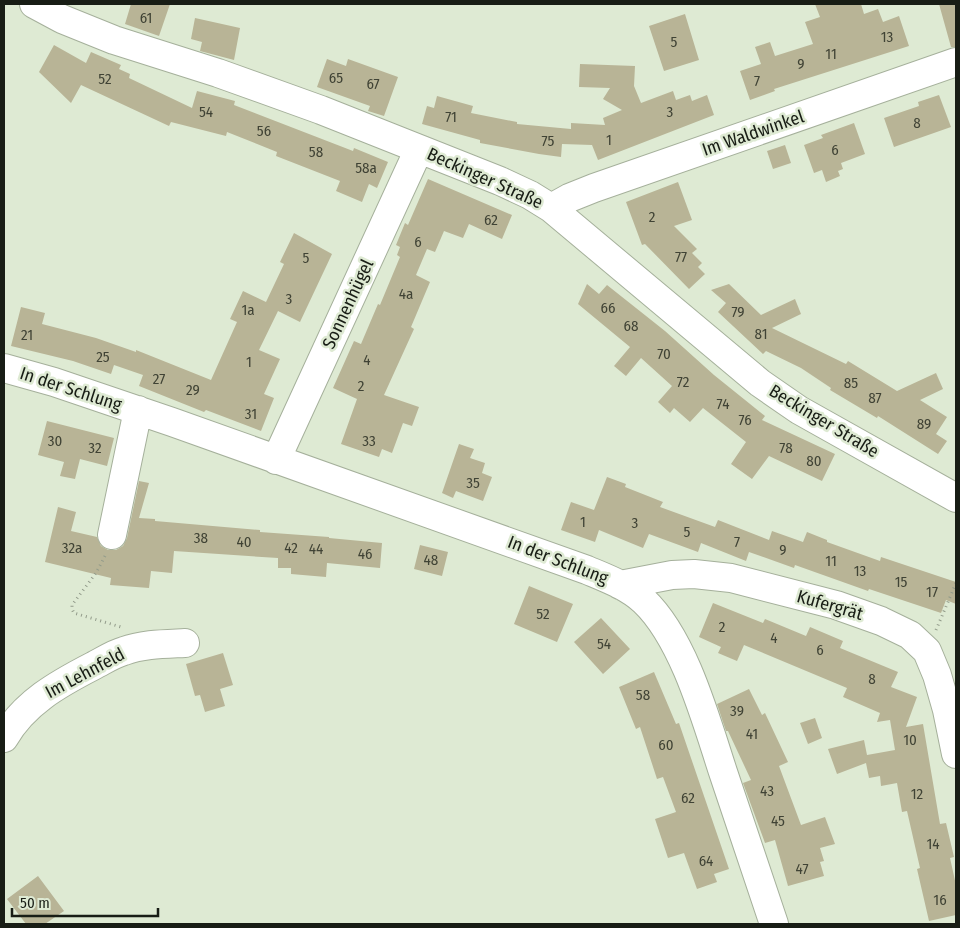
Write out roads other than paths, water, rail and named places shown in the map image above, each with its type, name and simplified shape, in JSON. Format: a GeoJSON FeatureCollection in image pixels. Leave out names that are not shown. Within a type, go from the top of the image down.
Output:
{"type":"FeatureCollection","features":[{"type":"Feature","properties":{"kind":"street","name":"Beckinger Straße"},"geometry":{"type":"LineString","coordinates":[[34,4],[62,19],[114,40],[218,73],[320,110],[500,181],[530,195],[552,208],[760,383],[799,410],[956,498]]}},
{"type":"Feature","properties":{"kind":"street","name":"Im Waldwinkel"},"geometry":{"type":"LineString","coordinates":[[552,208],[569,198],[594,188],[956,62]]}},
{"type":"Feature","properties":{"kind":"street","name":"Sonnenhügel"},"geometry":{"type":"LineString","coordinates":[[276,460],[419,149]]}},
{"type":"Feature","properties":{"kind":"street","name":"In der Schlung"},"geometry":{"type":"LineString","coordinates":[[4,368],[54,382],[138,410],[587,570],[620,585],[643,600],[660,620],[676,647],[688,673],[774,924]]}},
{"type":"Feature","properties":{"kind":"street","name":"In der Schlung"},"geometry":{"type":"LineString","coordinates":[[112,535],[138,410]]}},
{"type":"Feature","properties":{"kind":"street","name":"Kufergrät"},"geometry":{"type":"LineString","coordinates":[[620,585],[672,575],[694,574],[731,578],[836,605],[881,621],[910,635],[927,651],[937,675],[947,710],[956,754]]}},
{"type":"Feature","properties":{"kind":"street","name":"Im Lehnfeld"},"geometry":{"type":"LineString","coordinates":[[4,738],[19,716],[36,700],[60,683],[123,651],[154,644],[185,643]]}}]}
